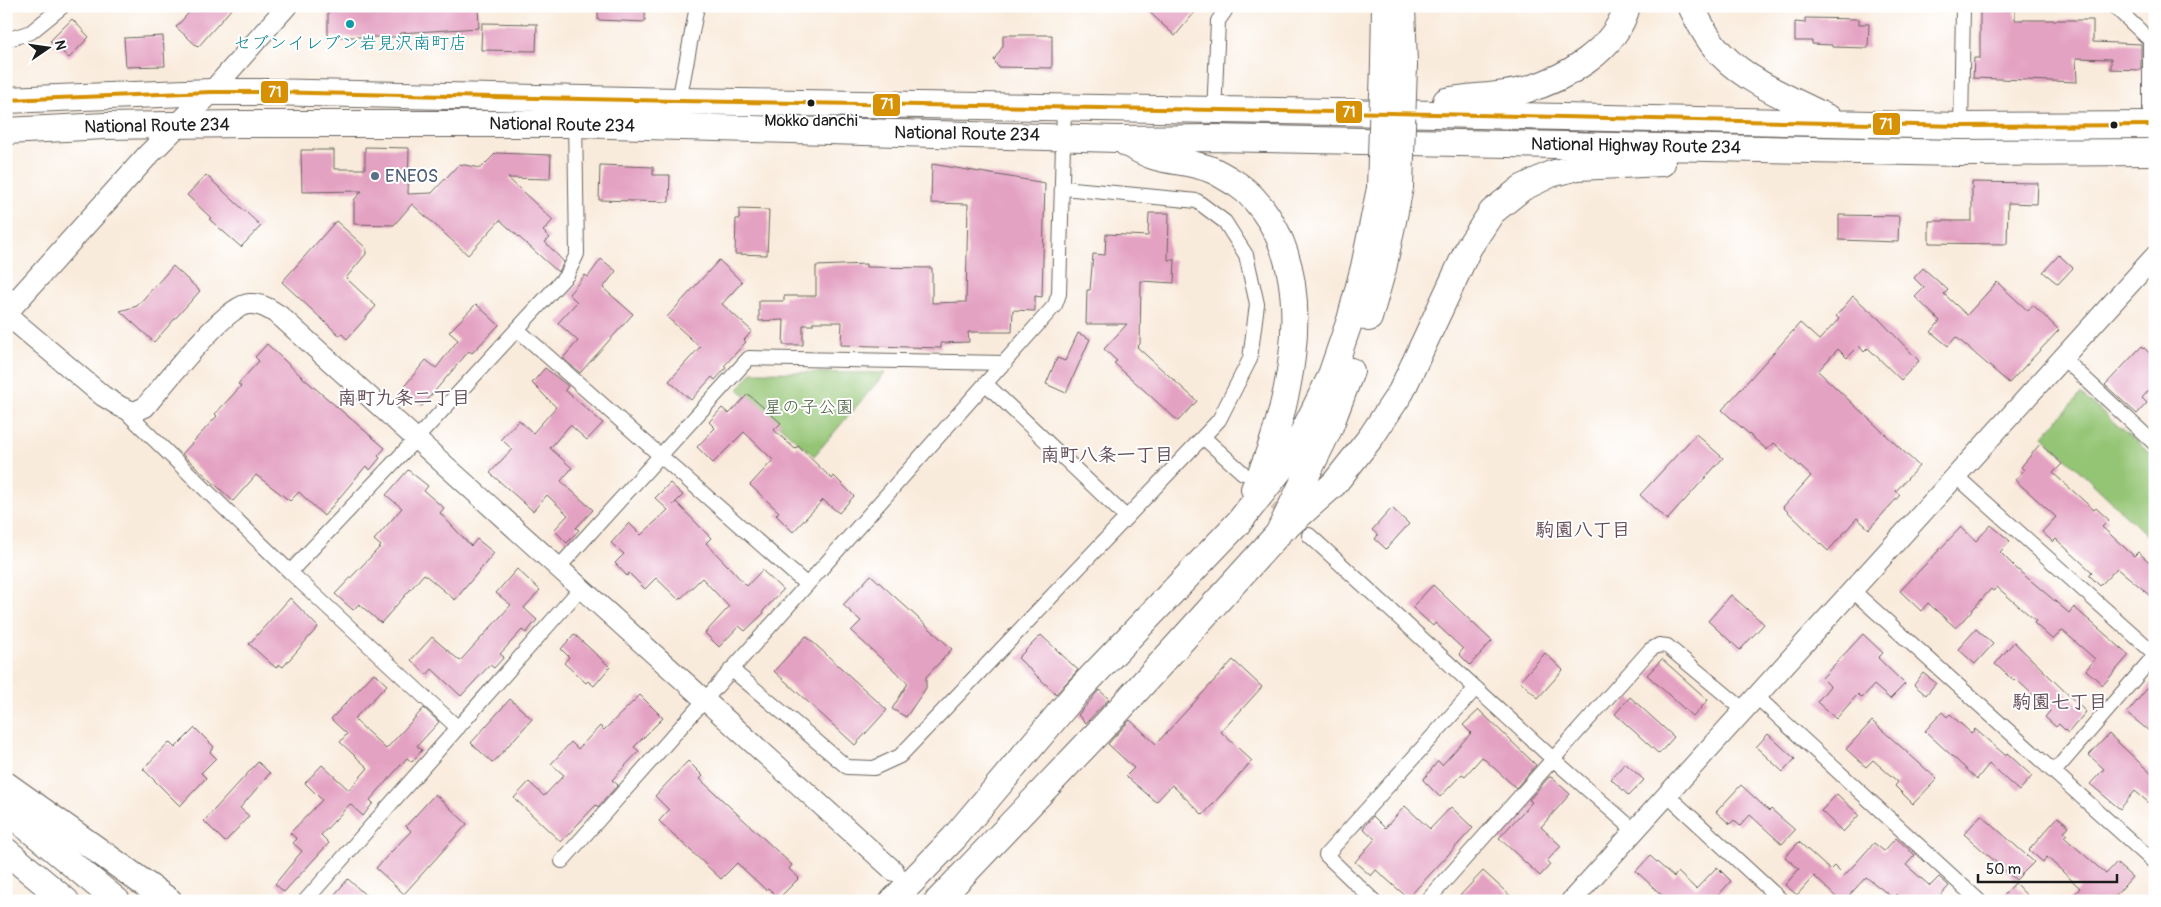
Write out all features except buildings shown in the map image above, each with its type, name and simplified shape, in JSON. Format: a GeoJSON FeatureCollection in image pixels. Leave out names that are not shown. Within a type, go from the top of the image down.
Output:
{"type":"FeatureCollection","features":[{"type":"Feature","properties":{"kind":"highway"},"geometry":{"type":"LineString","coordinates":[[1385,6],[1394,64]]}},
{"type":"Feature","properties":{"kind":"highway"},"geometry":{"type":"LineString","coordinates":[[1278,534],[1328,429],[1361,345],[1383,269],[1390,187],[1394,64],[1402,6]]}},
{"type":"Feature","properties":{"kind":"highway"},"geometry":{"type":"LineString","coordinates":[[1391,113],[1457,99],[1524,90],[1554,80],[1585,63],[1608,42],[1627,6]]}},
{"type":"Feature","properties":{"kind":"highway"},"geometry":{"type":"LineString","coordinates":[[1691,6],[1698,22],[1721,54],[1754,81],[1835,122]]}},
{"type":"Feature","properties":{"kind":"highway","name":"National Highway Route 234"},"geometry":{"type":"LineString","coordinates":[[6,100],[211,92],[1064,106],[1961,126],[2152,124]]}},
{"type":"Feature","properties":{"kind":"highway","name":"National Route 234"},"geometry":{"type":"LineString","coordinates":[[6,131],[179,124],[575,124],[1118,138]]}},
{"type":"Feature","properties":{"kind":"highway","name":"National Highway Route 234"},"geometry":{"type":"LineString","coordinates":[[1118,138],[1214,138],[1960,153],[2155,152]]}},
{"type":"Feature","properties":{"kind":"highway"},"geometry":{"type":"LineString","coordinates":[[1118,138],[1152,156],[1212,170],[1240,186],[1262,209],[1279,236],[1288,266],[1293,298],[1294,338],[1289,376],[1262,470],[1239,522]]}},
{"type":"Feature","properties":{"kind":"highway"},"geometry":{"type":"LineString","coordinates":[[938,901],[1109,722],[1278,534],[1334,484],[1372,437],[1401,392],[1469,247],[1492,212],[1522,188],[1551,174],[1578,167],[1670,162],[1777,149]]}},
{"type":"Feature","properties":{"kind":"highway"},"geometry":{"type":"LineString","coordinates":[[893,901],[954,838],[1078,691],[1239,522],[1292,453],[1330,378],[1350,320],[1364,267],[1390,187]]}},
{"type":"Feature","properties":{"kind":"highway"},"geometry":{"type":"LineString","coordinates":[[6,785],[169,901]]}},
{"type":"Feature","properties":{"kind":"highway"},"geometry":{"type":"LineString","coordinates":[[6,810],[117,901]]}},
{"type":"Feature","properties":{"kind":"highway"},"geometry":{"type":"LineString","coordinates":[[6,851],[66,901]]}},
{"type":"Feature","properties":{"kind":"main road"},"geometry":{"type":"LineString","coordinates":[[6,313],[148,156],[211,92]]}},
{"type":"Feature","properties":{"kind":"street"},"geometry":{"type":"LineString","coordinates":[[6,40],[31,32],[63,6]]}},
{"type":"Feature","properties":{"kind":"street"},"geometry":{"type":"LineString","coordinates":[[677,128],[679,101],[698,6]]}},
{"type":"Feature","properties":{"kind":"street"},"geometry":{"type":"LineString","coordinates":[[1960,153],[1963,6]]}},
{"type":"Feature","properties":{"kind":"street"},"geometry":{"type":"LineString","coordinates":[[2114,6],[2150,40],[2152,124]]}},
{"type":"Feature","properties":{"kind":"street"},"geometry":{"type":"LineString","coordinates":[[1214,138],[1218,21],[1224,8]]}},
{"type":"Feature","properties":{"kind":"street"},"geometry":{"type":"LineString","coordinates":[[211,92],[277,10]]}},
{"type":"Feature","properties":{"kind":"street"},"geometry":{"type":"LineString","coordinates":[[290,572],[518,330],[566,275],[577,254],[575,124],[577,98]]}},
{"type":"Feature","properties":{"kind":"street"},"geometry":{"type":"LineString","coordinates":[[562,861],[1055,305],[1058,294],[1063,188],[1064,106]]}},
{"type":"Feature","properties":{"kind":"street"},"geometry":{"type":"LineString","coordinates":[[731,669],[848,767],[874,768],[900,756],[1219,420],[1250,359],[1257,304],[1246,255],[1225,222],[1197,201],[1063,188]]}},
{"type":"Feature","properties":{"kind":"street"},"geometry":{"type":"LineString","coordinates":[[1579,898],[1667,795],[2155,256]]}},
{"type":"Feature","properties":{"kind":"street"},"geometry":{"type":"LineString","coordinates":[[121,407],[134,412],[145,407],[216,326],[238,306],[250,303],[265,306],[280,316],[559,567],[894,872]]}},
{"type":"Feature","properties":{"kind":"street"},"geometry":{"type":"LineString","coordinates":[[6,313],[104,396],[121,407],[290,572],[458,728]]}},
{"type":"Feature","properties":{"kind":"street"},"geometry":{"type":"LineString","coordinates":[[518,330],[807,585]]}},
{"type":"Feature","properties":{"kind":"street"},"geometry":{"type":"LineString","coordinates":[[559,567],[749,358],[1005,363]]}},
{"type":"Feature","properties":{"kind":"street"},"geometry":{"type":"LineString","coordinates":[[2063,358],[2155,444]]}},
{"type":"Feature","properties":{"kind":"street"},"geometry":{"type":"LineString","coordinates":[[986,384],[1126,517]]}},
{"type":"Feature","properties":{"kind":"street"},"geometry":{"type":"LineString","coordinates":[[1203,436],[1243,473]]}},
{"type":"Feature","properties":{"kind":"street"},"geometry":{"type":"LineString","coordinates":[[1956,476],[2153,648],[2054,772]]}},
{"type":"Feature","properties":{"kind":"street"},"geometry":{"type":"LineString","coordinates":[[1309,535],[1635,831]]}},
{"type":"Feature","properties":{"kind":"street"},"geometry":{"type":"LineString","coordinates":[[305,901],[581,588]]}},
{"type":"Feature","properties":{"kind":"street"},"geometry":{"type":"LineString","coordinates":[[1852,590],[2155,864]]}},
{"type":"Feature","properties":{"kind":"street"},"geometry":{"type":"LineString","coordinates":[[1427,901],[1650,650],[1659,645],[1667,646],[1750,703],[1979,901]]}},
{"type":"Feature","properties":{"kind":"street"},"geometry":{"type":"LineString","coordinates":[[1374,901],[1326,855],[1476,688]]}},
{"type":"Feature","properties":{"kind":"street"},"geometry":{"type":"LineString","coordinates":[[1667,795],[1782,901]]}},
{"type":"Feature","properties":{"kind":"green space","name":"星の子公園"},"geometry":{"type":"Polygon","coordinates":[[[752,372],[885,373],[814,456],[738,389],[752,372]]]}},
{"type":"Feature","properties":{"kind":"green space"},"geometry":{"type":"Polygon","coordinates":[[[2081,394],[2155,458],[2155,543],[2043,436],[2081,394]]]}},
{"type":"Feature","properties":{"kind":"tunnel"},"geometry":{"type":"LineString","coordinates":[[1260,489],[1309,535]]}},
{"type":"Feature","properties":{"kind":"tunnel"},"geometry":{"type":"LineString","coordinates":[[899,877],[925,901]]}},
{"type":"Feature","properties":{"kind":"transit line","name":"71"},"geometry":{"type":"LineString","coordinates":[[6,100],[211,92],[265,92],[1391,113],[1961,126],[2155,125]]}},
{"type":"Feature","properties":{"kind":"place","name":"セブンイレブン岩見沢南町店"},"geometry":{"type":"Point","coordinates":[350,24]}},
{"type":"Feature","properties":{"kind":"place","name":"Mokko danchi"},"geometry":{"type":"Point","coordinates":[811,103]}},
{"type":"Feature","properties":{"kind":"place","name":"ENEOS"},"geometry":{"type":"Point","coordinates":[375,176]}},
{"type":"Feature","properties":{"kind":"district","name":"南町九条二丁目"},"geometry":{"type":"Point","coordinates":[404,398]}},
{"type":"Feature","properties":{"kind":"district","name":"南町八条一丁目"},"geometry":{"type":"Point","coordinates":[1107,455]}},
{"type":"Feature","properties":{"kind":"district","name":"駒園八丁目"},"geometry":{"type":"Point","coordinates":[1583,530]}},
{"type":"Feature","properties":{"kind":"district","name":"駒園七丁目"},"geometry":{"type":"Point","coordinates":[2060,702]}}]}
